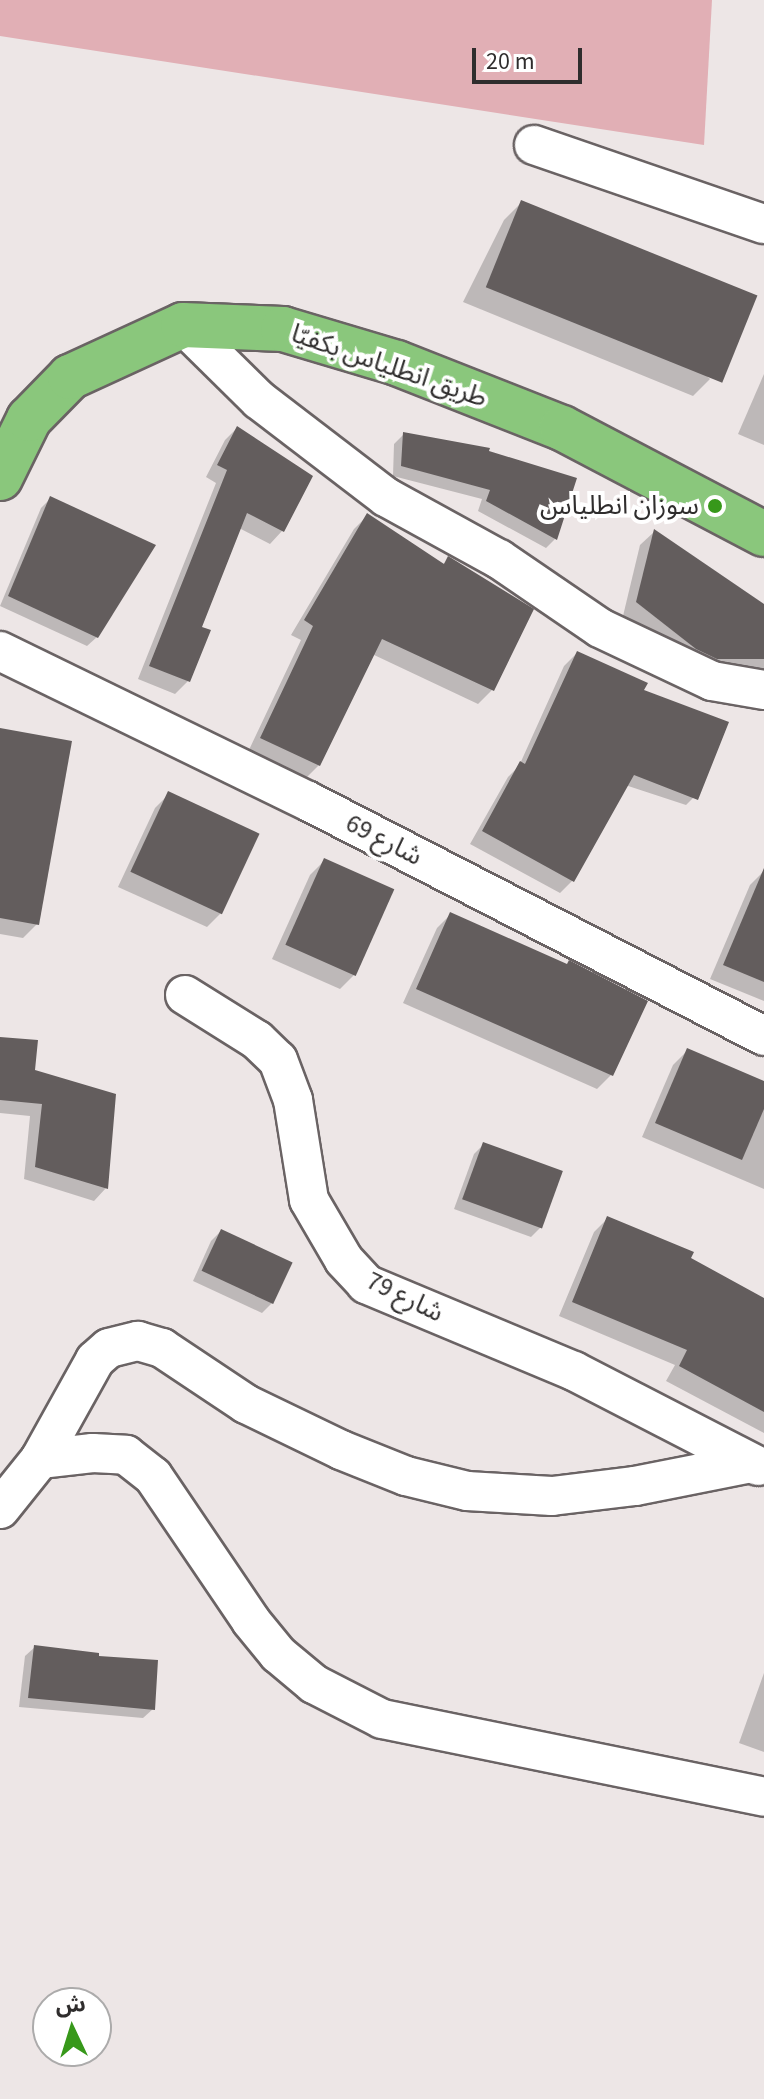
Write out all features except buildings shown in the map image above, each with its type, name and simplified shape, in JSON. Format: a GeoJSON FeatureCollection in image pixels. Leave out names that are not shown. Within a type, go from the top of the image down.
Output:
{"type":"FeatureCollection","features":[{"type":"Feature","properties":{"kind":"highway","name":"طريق انطلياس بكفيّا"},"geometry":{"type":"LineString","coordinates":[[0,478],[29,419],[70,377],[183,325],[283,329],[397,363],[562,428],[741,526],[764,534]]}},
{"type":"Feature","properties":{"kind":"street"},"geometry":{"type":"LineString","coordinates":[[534,145],[764,224]]}},
{"type":"Feature","properties":{"kind":"street"},"geometry":{"type":"LineString","coordinates":[[183,325],[259,400],[386,497],[499,559],[600,628],[712,681],[764,690]]}},
{"type":"Feature","properties":{"kind":"street","name":"شارع 69"},"geometry":{"type":"LineString","coordinates":[[0,651],[308,801],[764,1036]]}},
{"type":"Feature","properties":{"kind":"street","name":"شارع 79"},"geometry":{"type":"LineString","coordinates":[[185,995],[257,1040],[278,1060],[293,1100],[309,1200],[344,1260],[366,1284],[574,1371],[757,1466]]}},
{"type":"Feature","properties":{"kind":"street"},"geometry":{"type":"LineString","coordinates":[[0,1509],[40,1459],[95,1360],[109,1348],[138,1341],[162,1348],[246,1404],[341,1450],[406,1476],[467,1491],[552,1496],[757,1466]]}},
{"type":"Feature","properties":{"kind":"street"},"geometry":{"type":"LineString","coordinates":[[40,1459],[93,1453],[126,1455],[153,1476],[251,1621],[278,1654],[314,1684],[382,1719],[764,1797]]}},
{"type":"Feature","properties":{"kind":"shaded area"},"geometry":{"type":"Polygon","coordinates":[[[0,0],[712,0],[704,145],[0,36],[0,0]]]}},
{"type":"Feature","properties":{"kind":"place","name":"سوزان انطلياس"},"geometry":{"type":"Point","coordinates":[715,506]}}]}
